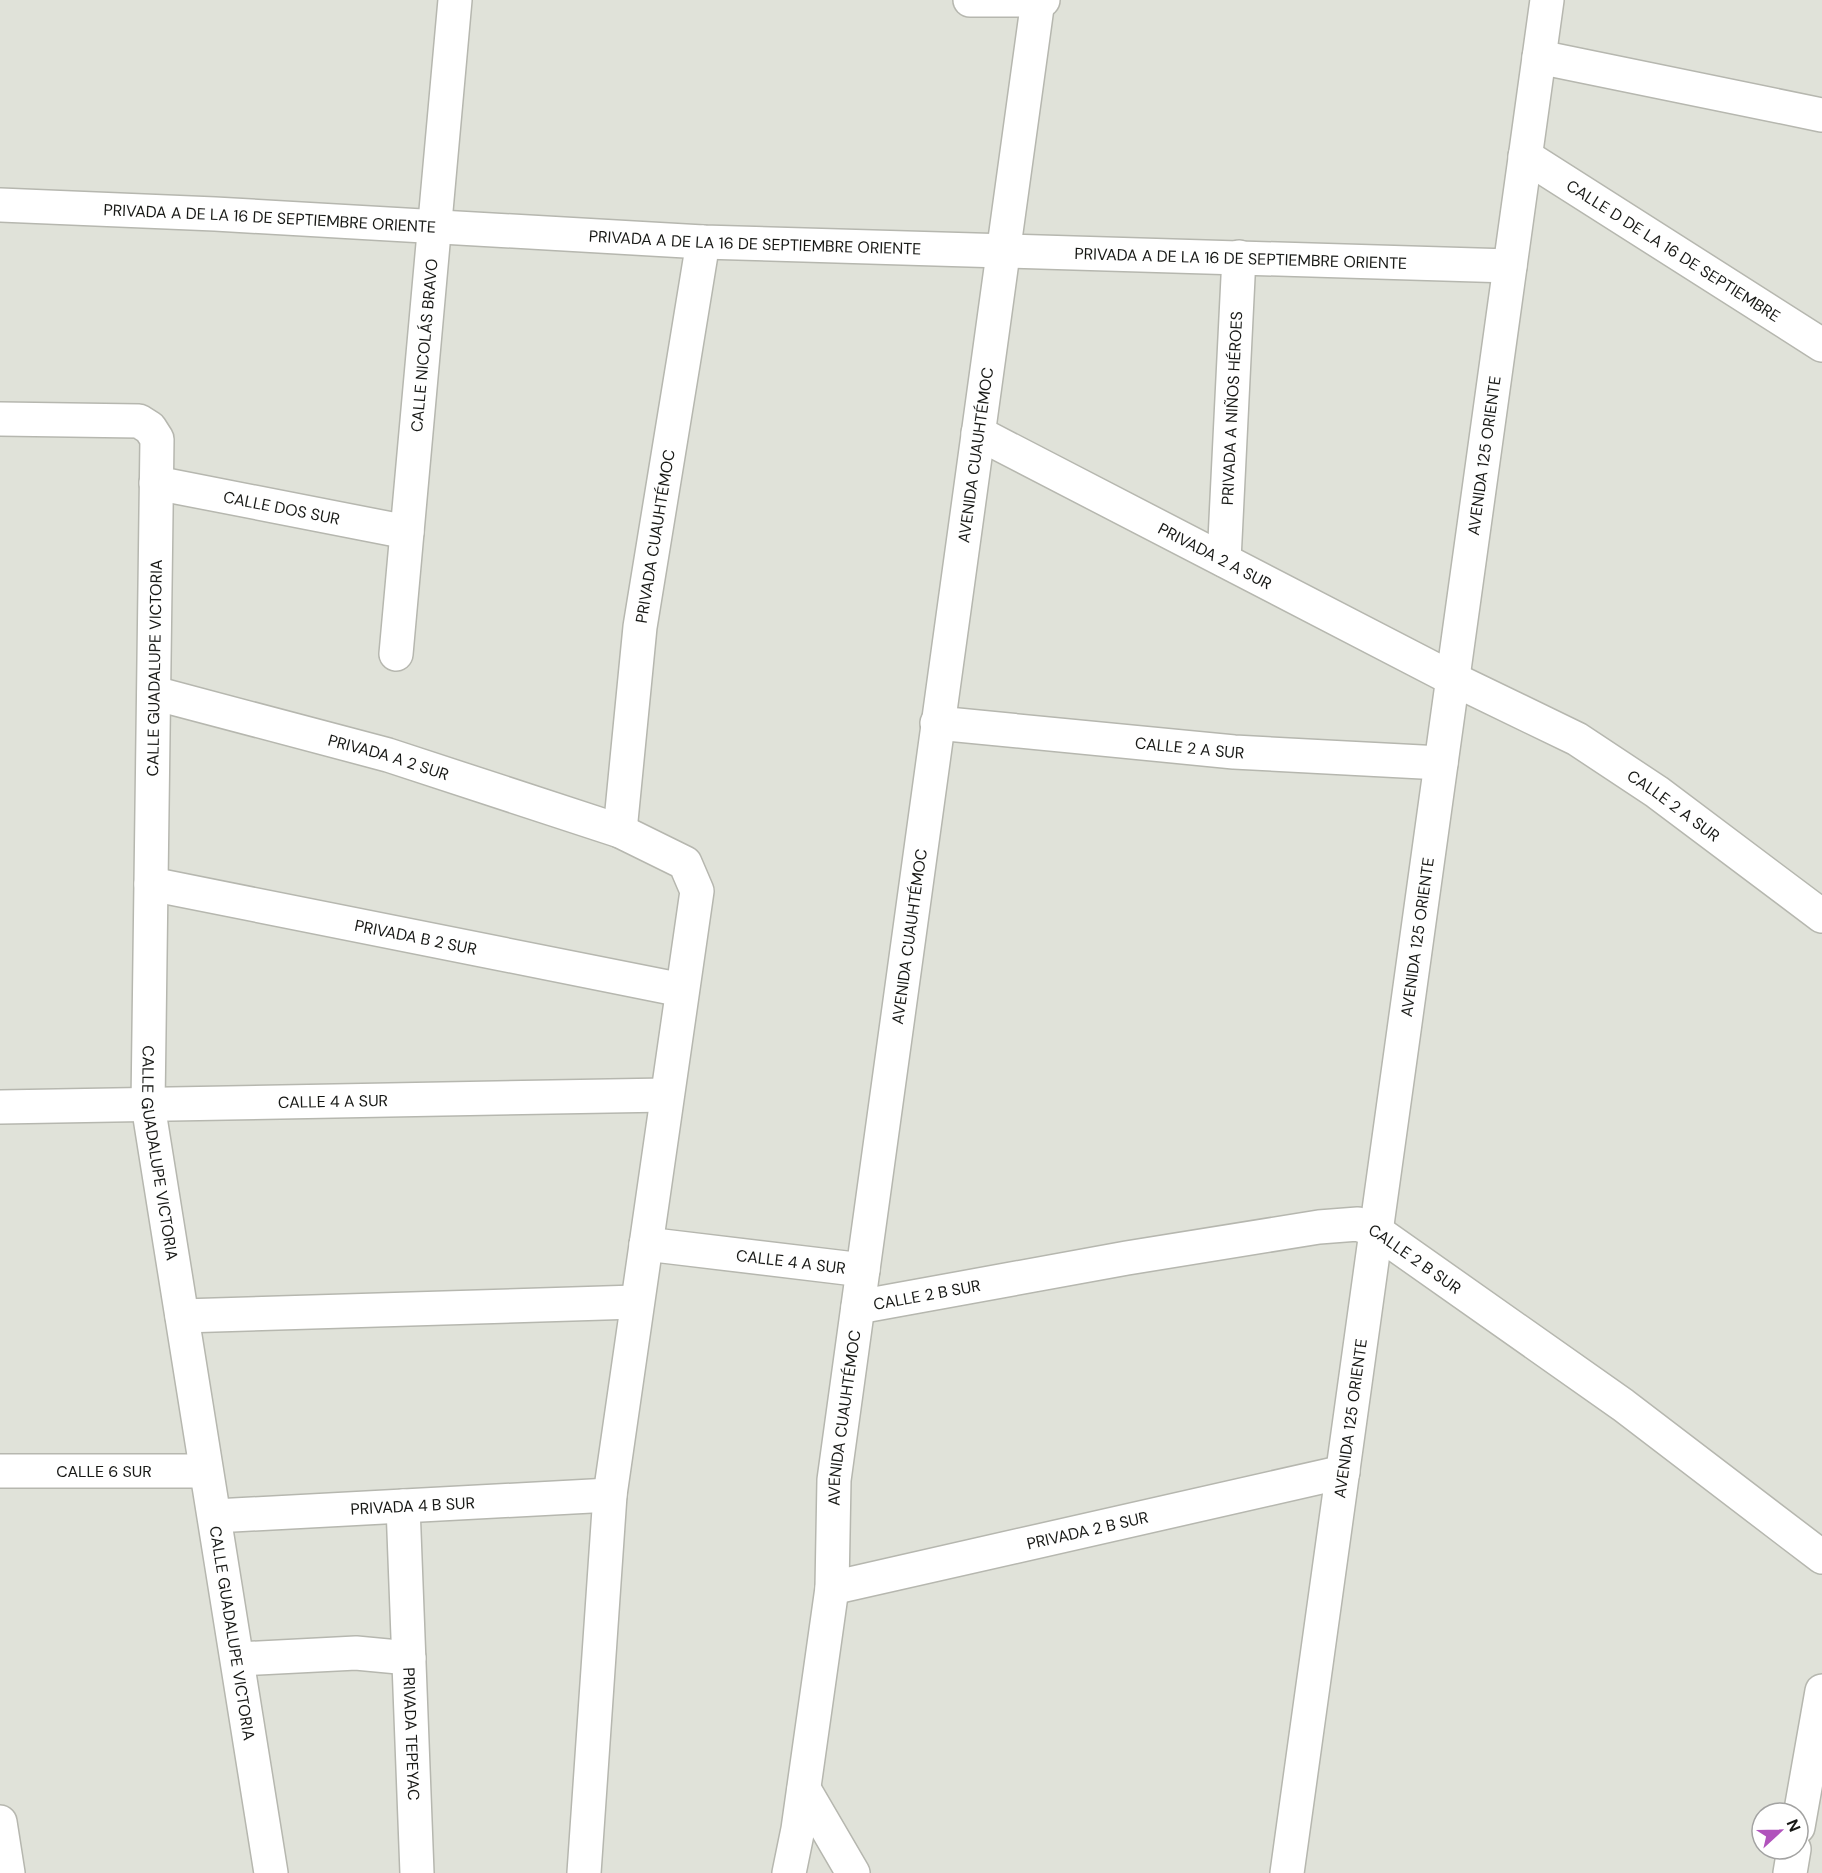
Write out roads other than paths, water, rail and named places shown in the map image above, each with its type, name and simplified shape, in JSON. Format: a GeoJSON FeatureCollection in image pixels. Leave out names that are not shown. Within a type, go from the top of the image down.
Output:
{"type":"FeatureCollection","features":[{"type":"Feature","properties":{"kind":"street","name":"CALLE NICOLÁS BRAVO"},"geometry":{"type":"LineString","coordinates":[[396,654],[455,0]]}},
{"type":"Feature","properties":{"kind":"street"},"geometry":{"type":"LineString","coordinates":[[970,0],[1043,0]]}},
{"type":"Feature","properties":{"kind":"street","name":"AVENIDA CUAUHTÉMOC"},"geometry":{"type":"LineString","coordinates":[[789,1873],[804,1789],[832,1588],[834,1480],[1038,0]]}},
{"type":"Feature","properties":{"kind":"street","name":"AVENIDA 125 ORIENTE"},"geometry":{"type":"LineString","coordinates":[[1287,1873],[1546,0]]}},
{"type":"Feature","properties":{"kind":"street"},"geometry":{"type":"LineString","coordinates":[[1539,57],[1822,114]]}},
{"type":"Feature","properties":{"kind":"street","name":"CALLE D DE LA 16 DE SEPTIEMBRE"},"geometry":{"type":"LineString","coordinates":[[1525,156],[1822,345]]}},
{"type":"Feature","properties":{"kind":"street","name":"PRIVADA A DE LA 16 DE SEPTIEMBRE ORIENTE"},"geometry":{"type":"LineString","coordinates":[[0,205],[215,214],[703,242],[1510,266]]}},
{"type":"Feature","properties":{"kind":"street","name":"PRIVADA CUAUHTÉMOC"},"geometry":{"type":"LineString","coordinates":[[620,831],[640,627],[703,242]]}},
{"type":"Feature","properties":{"kind":"street","name":"PRIVADA A NIÑOS HÉROES"},"geometry":{"type":"LineString","coordinates":[[1224,560],[1239,257]]}},
{"type":"Feature","properties":{"kind":"street","name":"CALLE GUADALUPE VICTORIA"},"geometry":{"type":"LineString","coordinates":[[0,419],[139,421],[150,428],[157,439],[148,1105],[271,1873]]}},
{"type":"Feature","properties":{"kind":"street","name":"PRIVADA 2 A SUR"},"geometry":{"type":"LineString","coordinates":[[978,433],[1452,679]]}},
{"type":"Feature","properties":{"kind":"street","name":"CALLE DOS SUR"},"geometry":{"type":"LineString","coordinates":[[156,483],[407,532]]}},
{"type":"Feature","properties":{"kind":"street","name":"CALLE 2 A SUR"},"geometry":{"type":"LineString","coordinates":[[1452,679],[1577,738],[1657,792],[1822,916]]}},
{"type":"Feature","properties":{"kind":"street","name":"PRIVADA A 2 SUR"},"geometry":{"type":"LineString","coordinates":[[154,693],[388,755],[620,831]]}},
{"type":"Feature","properties":{"kind":"street","name":"CALLE 2 A SUR"},"geometry":{"type":"LineString","coordinates":[[937,723],[1234,752],[1441,763]]}},
{"type":"Feature","properties":{"kind":"street"},"geometry":{"type":"LineString","coordinates":[[584,1873],[610,1495],[697,891],[686,863],[620,831]]}},
{"type":"Feature","properties":{"kind":"street","name":"PRIVADA B 2 SUR"},"geometry":{"type":"LineString","coordinates":[[151,884],[682,990]]}},
{"type":"Feature","properties":{"kind":"street","name":"CALLE 4 A SUR"},"geometry":{"type":"LineString","coordinates":[[0,1107],[667,1095]]}},
{"type":"Feature","properties":{"kind":"street","name":"CALLE 2 B SUR"},"geometry":{"type":"LineString","coordinates":[[858,1307],[1127,1258],[1319,1227],[1358,1224],[1376,1231],[1623,1405],[1822,1557]]}},
{"type":"Feature","properties":{"kind":"street","name":"CALLE 4 A SUR"},"geometry":{"type":"LineString","coordinates":[[646,1244],[863,1270]]}},
{"type":"Feature","properties":{"kind":"street"},"geometry":{"type":"LineString","coordinates":[[182,1316],[636,1302]]}},
{"type":"Feature","properties":{"kind":"street","name":"CALLE 6 SUR"},"geometry":{"type":"LineString","coordinates":[[0,1471],[206,1470]]}},
{"type":"Feature","properties":{"kind":"street","name":"PRIVADA 2 B SUR"},"geometry":{"type":"LineString","coordinates":[[832,1588],[1343,1472]]}},
{"type":"Feature","properties":{"kind":"street","name":"PRIVADA 4 B SUR"},"geometry":{"type":"LineString","coordinates":[[215,1516],[610,1495]]}},
{"type":"Feature","properties":{"kind":"street"},"geometry":{"type":"LineString","coordinates":[[403,1506],[409,1658]]}},
{"type":"Feature","properties":{"kind":"street","name":"PRIVADA TEPEYAC"},"geometry":{"type":"LineString","coordinates":[[238,1659],[356,1653],[409,1658],[417,1873]]}},
{"type":"Feature","properties":{"kind":"street"},"geometry":{"type":"LineString","coordinates":[[1803,1801],[1822,1691]]}},
{"type":"Feature","properties":{"kind":"street"},"geometry":{"type":"LineString","coordinates":[[804,1789],[853,1873]]}},
{"type":"Feature","properties":{"kind":"street"},"geometry":{"type":"LineString","coordinates":[[0,1822],[8,1873]]}}]}
